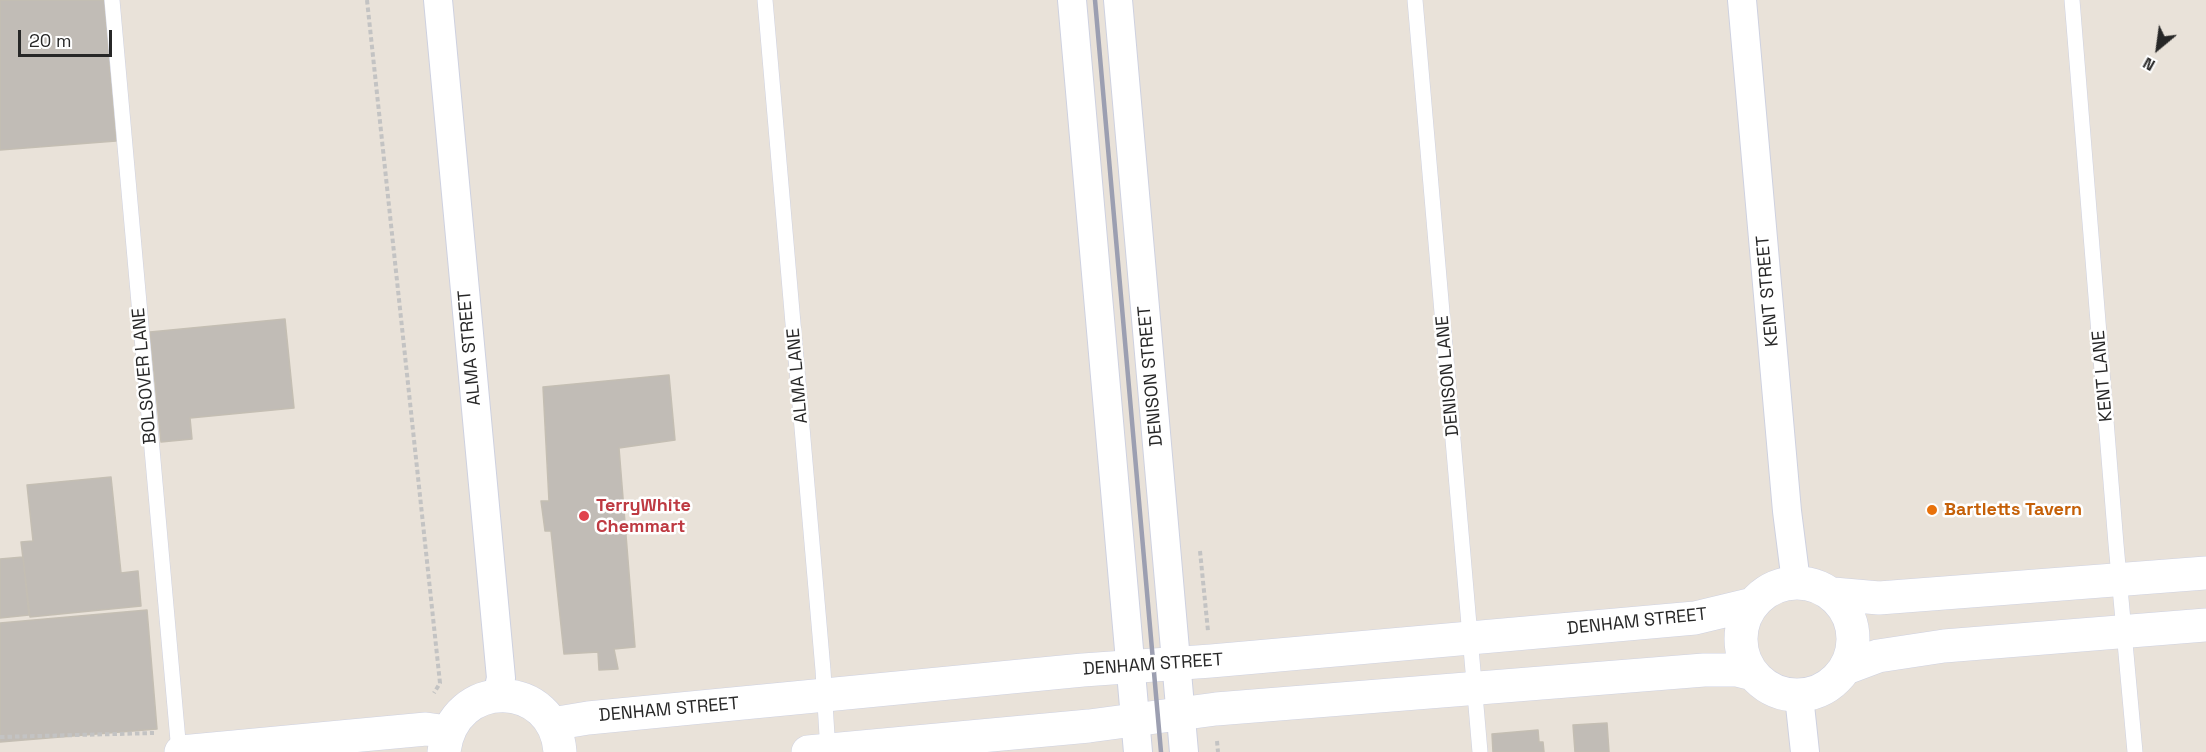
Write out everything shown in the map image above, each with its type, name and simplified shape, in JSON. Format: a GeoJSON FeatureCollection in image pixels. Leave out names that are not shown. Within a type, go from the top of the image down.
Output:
{"type":"FeatureCollection","features":[{"type":"Feature","properties":{"kind":"street","name":"ALMA STREET"},"geometry":{"type":"LineString","coordinates":[[438,0],[501,678],[497,696]]}},
{"type":"Feature","properties":{"kind":"street"},"geometry":{"type":"LineString","coordinates":[[1072,0],[1137,736]]}},
{"type":"Feature","properties":{"kind":"street","name":"DENISON STREET"},"geometry":{"type":"LineString","coordinates":[[1118,0],[1184,752]]}},
{"type":"Feature","properties":{"kind":"street","name":"KENT STREET"},"geometry":{"type":"LineString","coordinates":[[1742,0],[1787,512],[1797,582]]}},
{"type":"Feature","properties":{"kind":"street"},"geometry":{"type":"LineString","coordinates":[[1833,594],[1844,606],[1851,621],[1854,636],[1853,652],[1846,668],[1834,682],[1818,692],[1799,696],[1782,693],[1766,686],[1753,674],[1744,658],[1740,639],[1743,621],[1753,604],[1772,588],[1797,582],[1816,586],[1833,594],[1880,598],[2206,573]]}},
{"type":"Feature","properties":{"kind":"street","name":"DENHAM STREET"},"geometry":{"type":"LineString","coordinates":[[556,738],[588,717],[1131,666],[1695,618],[1753,604]]}},
{"type":"Feature","properties":{"kind":"street"},"geometry":{"type":"LineString","coordinates":[[1846,668],[1878,656],[1944,646],[2206,625]]}},
{"type":"Feature","properties":{"kind":"street"},"geometry":{"type":"LineString","coordinates":[[821,751],[1137,736],[1181,714],[1216,709],[1704,670],[1737,670],[1753,674]]}},
{"type":"Feature","properties":{"kind":"street"},"geometry":{"type":"LineString","coordinates":[[180,752],[426,729],[446,742],[455,718],[467,707],[482,699],[497,696],[513,697],[529,702],[542,711],[556,738]]}},
{"type":"Feature","properties":{"kind":"street"},"geometry":{"type":"LineString","coordinates":[[1799,696],[1805,752]]}},
{"type":"Feature","properties":{"kind":"lane","name":"BOLSOVER LANE"},"geometry":{"type":"LineString","coordinates":[[112,0],[180,752]]}},
{"type":"Feature","properties":{"kind":"lane","name":"ALMA LANE"},"geometry":{"type":"LineString","coordinates":[[765,0],[825,695],[821,751]]}},
{"type":"Feature","properties":{"kind":"lane","name":"DENISON LANE"},"geometry":{"type":"LineString","coordinates":[[1415,0],[1480,752]]}},
{"type":"Feature","properties":{"kind":"lane","name":"KENT LANE"},"geometry":{"type":"LineString","coordinates":[[2072,0],[2136,752]]}},
{"type":"Feature","properties":{"kind":"path"},"geometry":{"type":"LineString","coordinates":[[367,0],[440,683]]}},
{"type":"Feature","properties":{"kind":"building"},"geometry":{"type":"Polygon","coordinates":[[[0,0],[104,0],[116,141],[0,150],[0,0]]]}},
{"type":"Feature","properties":{"kind":"building"},"geometry":{"type":"Polygon","coordinates":[[[285,319],[294,408],[190,418],[192,439],[161,442],[150,332],[285,319]]]}},
{"type":"Feature","properties":{"kind":"building","name":"TerryWhite Chemmart"},"geometry":{"type":"Polygon","coordinates":[[[669,375],[675,440],[619,448],[635,647],[614,649],[618,669],[599,670],[598,652],[564,654],[551,531],[545,531],[541,501],[549,501],[543,387],[669,375]]]}},
{"type":"Feature","properties":{"kind":"building"},"geometry":{"type":"Polygon","coordinates":[[[111,477],[121,573],[138,571],[141,606],[30,617],[21,542],[33,541],[27,485],[111,477]]]}},
{"type":"Feature","properties":{"kind":"building"},"geometry":{"type":"Polygon","coordinates":[[[23,557],[29,615],[0,618],[0,559],[23,557]]]}},
{"type":"Feature","properties":{"kind":"building"},"geometry":{"type":"Polygon","coordinates":[[[147,610],[157,729],[0,742],[0,623],[147,610]]]}},
{"type":"Feature","properties":{"kind":"building"},"geometry":{"type":"Polygon","coordinates":[[[1607,723],[1609,752],[1575,752],[1573,725],[1607,723]]]}},
{"type":"Feature","properties":{"kind":"building"},"geometry":{"type":"Polygon","coordinates":[[[1538,730],[1539,742],[1543,742],[1544,752],[1493,752],[1492,734],[1538,730]]]}},
{"type":"Feature","properties":{"kind":"railway"},"geometry":{"type":"LineString","coordinates":[[1095,0],[1161,752]]}},
{"type":"Feature","properties":{"kind":"place","name":"Bartletts Tavern"},"geometry":{"type":"Point","coordinates":[1932,510]}},
{"type":"Feature","properties":{"kind":"place","name":"TerryWhite Chemmart"},"geometry":{"type":"Point","coordinates":[584,516]}}]}
